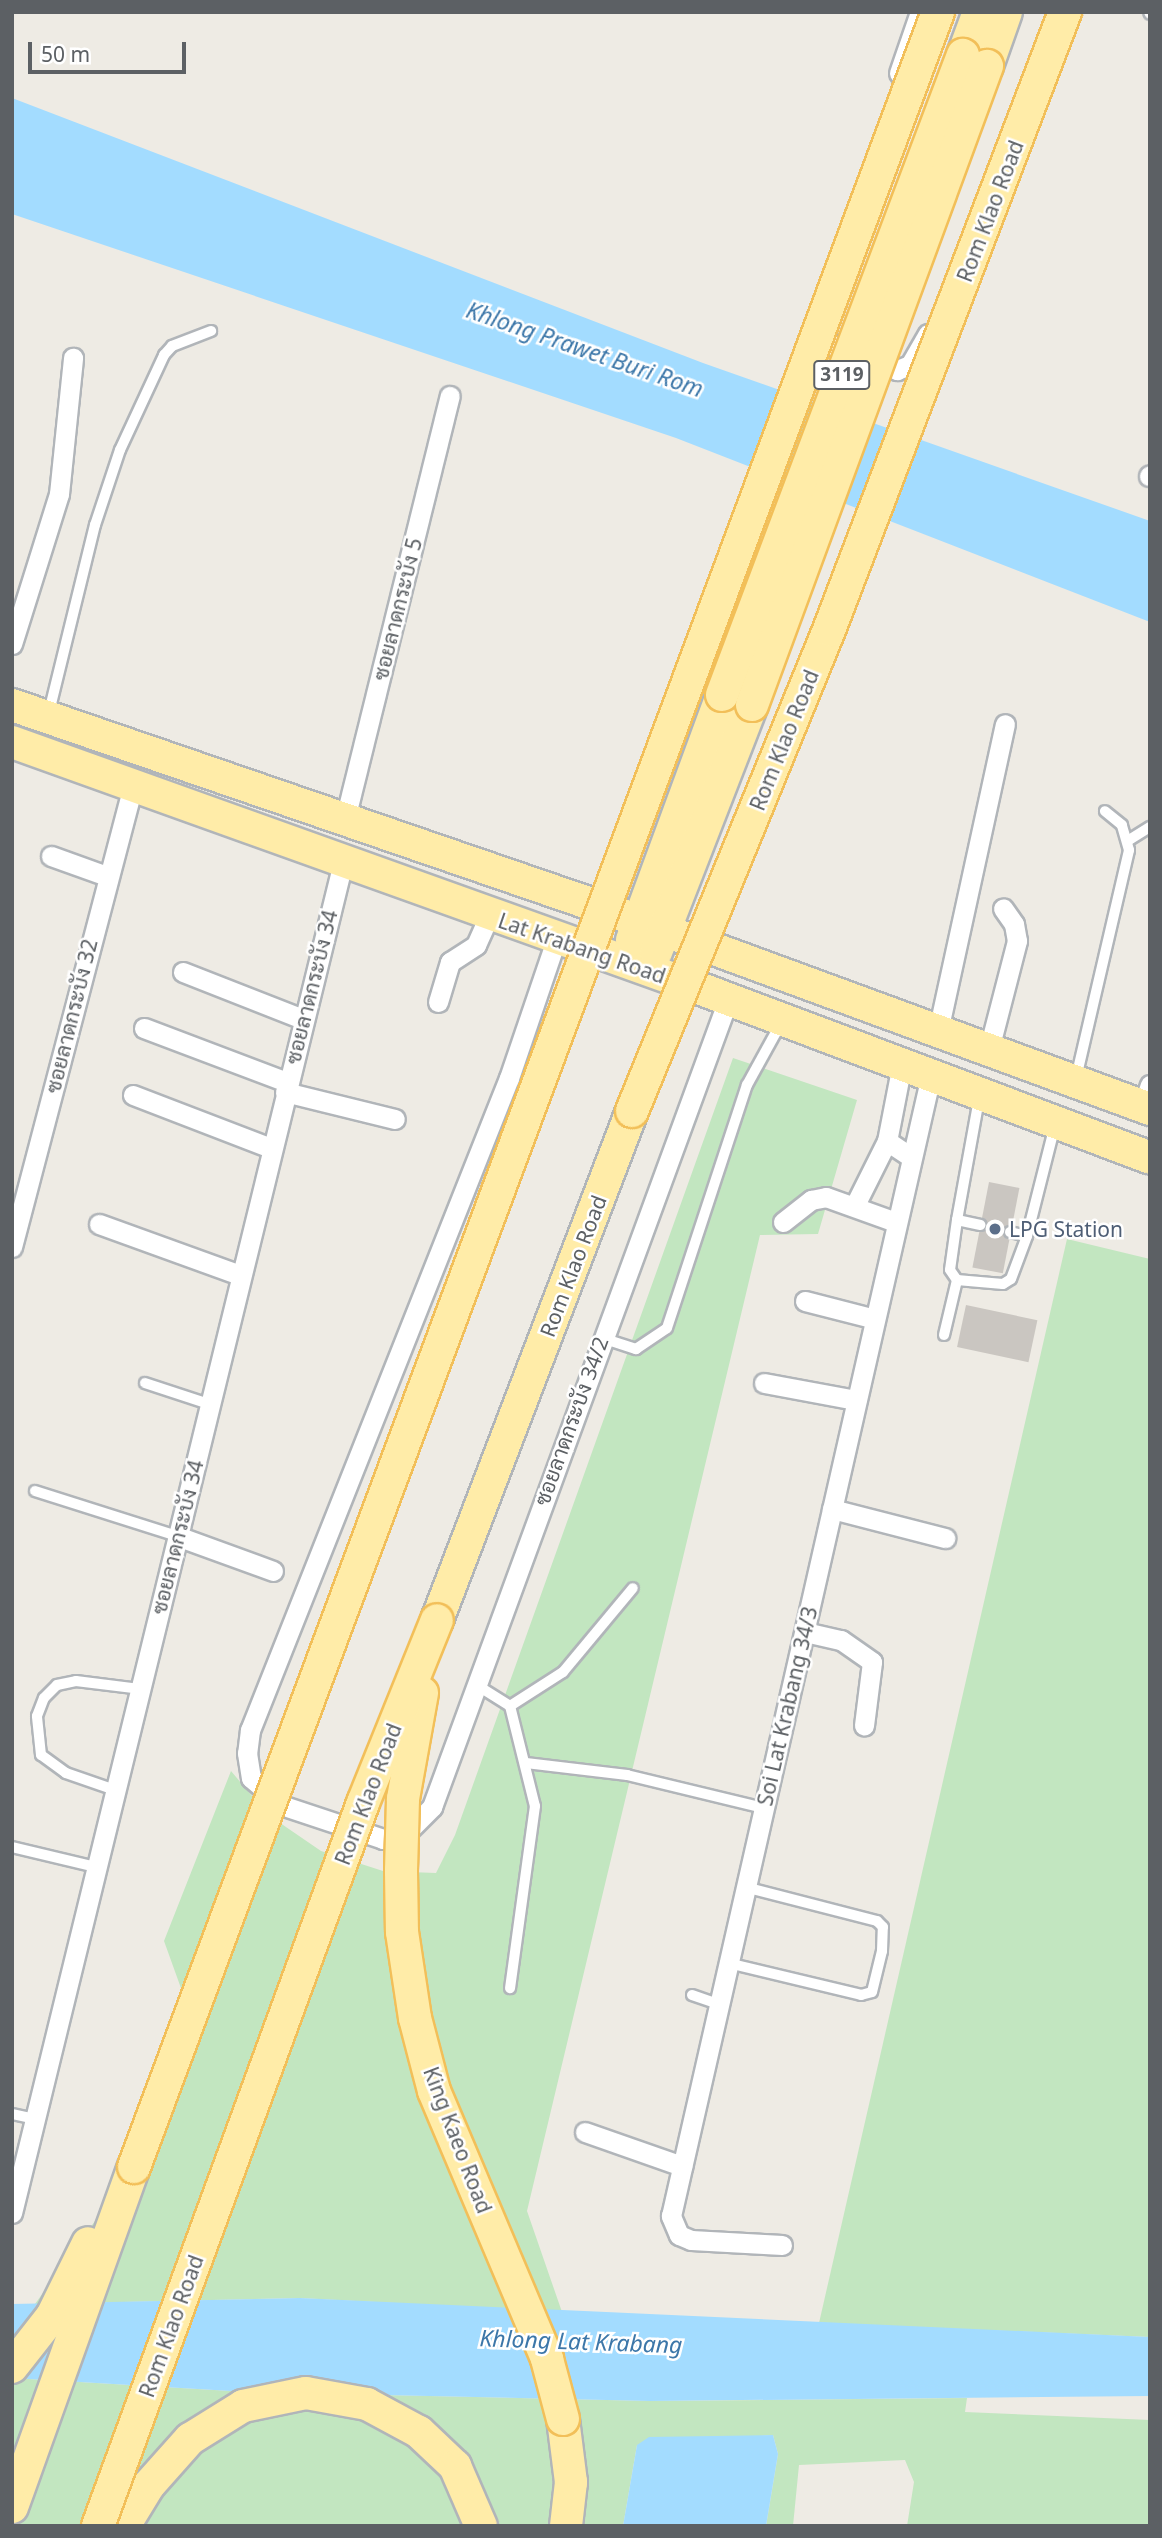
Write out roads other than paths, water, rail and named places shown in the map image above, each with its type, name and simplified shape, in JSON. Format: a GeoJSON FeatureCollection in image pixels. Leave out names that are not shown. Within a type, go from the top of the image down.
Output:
{"type":"FeatureCollection","features":[{"type":"Feature","properties":{"kind":"main road"},"geometry":{"type":"LineString","coordinates":[[12,2507],[134,2167],[938,12]]}},
{"type":"Feature","properties":{"kind":"main road","name":"Rom Klao Road"},"geometry":{"type":"LineString","coordinates":[[651,927],[752,705],[975,61],[979,12]]}},
{"type":"Feature","properties":{"kind":"main road","name":"Rom Klao Road"},"geometry":{"type":"LineString","coordinates":[[651,927],[722,695],[975,61],[1006,12]]}},
{"type":"Feature","properties":{"kind":"main road","name":"Rom Klao Road"},"geometry":{"type":"LineString","coordinates":[[98,2526],[363,1803],[437,1620],[632,1111],[829,630],[1065,12]]}},
{"type":"Feature","properties":{"kind":"main road","name":"Lat Krabang Road"},"geometry":{"type":"LineString","coordinates":[[12,705],[344,823],[651,927],[1076,1080],[1148,1100]]}},
{"type":"Feature","properties":{"kind":"main road","name":"Lat Krabang Road"},"geometry":{"type":"LineString","coordinates":[[12,742],[489,916],[637,966],[1150,1158]]}},
{"type":"Feature","properties":{"kind":"main road"},"geometry":{"type":"LineString","coordinates":[[637,966],[651,927]]}},
{"type":"Feature","properties":{"kind":"main road","name":"King Kaeo Road"},"geometry":{"type":"LineString","coordinates":[[437,1620],[402,1799],[402,1932],[415,2018],[434,2091],[547,2359],[563,2419],[571,2482],[566,2526]]}},
{"type":"Feature","properties":{"kind":"main road"},"geometry":{"type":"LineString","coordinates":[[12,2367],[52,2316],[108,2203],[134,2167]]}},
{"type":"Feature","properties":{"kind":"main road"},"geometry":{"type":"LineString","coordinates":[[124,2526],[149,2485],[190,2439],[243,2406],[306,2393],[367,2403],[419,2432],[455,2466],[481,2526]]}},
{"type":"Feature","properties":{"kind":"street"},"geometry":{"type":"LineString","coordinates":[[920,12],[819,309],[820,329],[831,345],[897,370],[910,365],[922,350],[1049,12]]}},
{"type":"Feature","properties":{"kind":"street"},"geometry":{"type":"LineString","coordinates":[[12,644],[59,494],[73,358]]}},
{"type":"Feature","properties":{"kind":"street","name":"ซอยลาดกระบัง 5"},"geometry":{"type":"LineString","coordinates":[[344,823],[450,396]]}},
{"type":"Feature","properties":{"kind":"street"},"geometry":{"type":"LineString","coordinates":[[938,1031],[1004,724]]}},
{"type":"Feature","properties":{"kind":"street","name":"ซอยลาดกระบัง 32"},"geometry":{"type":"LineString","coordinates":[[12,1247],[132,786]]}},
{"type":"Feature","properties":{"kind":"street"},"geometry":{"type":"LineString","coordinates":[[51,856],[107,876]]}},
{"type":"Feature","properties":{"kind":"street","name":"ซอยลาดกระบัง 34"},"geometry":{"type":"LineString","coordinates":[[12,2213],[16,2179],[35,2119],[343,862]]}},
{"type":"Feature","properties":{"kind":"street"},"geometry":{"type":"LineString","coordinates":[[989,1049],[1017,941],[1014,924],[1003,908]]}},
{"type":"Feature","properties":{"kind":"street"},"geometry":{"type":"LineString","coordinates":[[438,1002],[450,962],[476,945],[489,916]]}},
{"type":"Feature","properties":{"kind":"street","name":"ซอยลาดกระบัง 34/2"},"geometry":{"type":"LineString","coordinates":[[556,940],[509,1078],[250,1730],[247,1753],[251,1778],[262,1792],[284,1806],[383,1839],[404,1835],[432,1807],[475,1683],[728,1000]]}},
{"type":"Feature","properties":{"kind":"street"},"geometry":{"type":"LineString","coordinates":[[183,972],[303,1019]]}},
{"type":"Feature","properties":{"kind":"street"},"geometry":{"type":"LineString","coordinates":[[144,1028],[286,1087],[395,1119]]}},
{"type":"Feature","properties":{"kind":"street"},"geometry":{"type":"LineString","coordinates":[[855,1205],[887,1141],[902,1064]]}},
{"type":"Feature","properties":{"kind":"street","name":"Soi Lat Krabang 34/3"},"geometry":{"type":"LineString","coordinates":[[782,2245],[691,2240],[679,2235],[671,2216],[931,1074]]}},
{"type":"Feature","properties":{"kind":"street"},"geometry":{"type":"LineString","coordinates":[[133,1094],[271,1148]]}},
{"type":"Feature","properties":{"kind":"street"},"geometry":{"type":"LineString","coordinates":[[887,1141],[911,1157]]}},
{"type":"Feature","properties":{"kind":"street"},"geometry":{"type":"LineString","coordinates":[[783,1222],[811,1200],[826,1197],[855,1205],[896,1222]]}},
{"type":"Feature","properties":{"kind":"street"},"geometry":{"type":"LineString","coordinates":[[99,1224],[240,1275]]}},
{"type":"Feature","properties":{"kind":"street"},"geometry":{"type":"LineString","coordinates":[[805,1301],[874,1319]]}},
{"type":"Feature","properties":{"kind":"street"},"geometry":{"type":"LineString","coordinates":[[764,1383],[856,1400]]}},
{"type":"Feature","properties":{"kind":"street"},"geometry":{"type":"LineString","coordinates":[[832,1509],[945,1538]]}},
{"type":"Feature","properties":{"kind":"street"},"geometry":{"type":"LineString","coordinates":[[177,1536],[273,1571]]}},
{"type":"Feature","properties":{"kind":"street"},"geometry":{"type":"LineString","coordinates":[[805,1632],[841,1640],[872,1662],[864,1725]]}},
{"type":"Feature","properties":{"kind":"street"},"geometry":{"type":"LineString","coordinates":[[585,2132],[682,2166]]}},
{"type":"Feature","properties":{"kind":"lane"},"geometry":{"type":"LineString","coordinates":[[47,717],[95,526],[120,450],[164,355],[172,346],[211,331]]}},
{"type":"Feature","properties":{"kind":"lane"},"geometry":{"type":"LineString","coordinates":[[1076,1080],[1129,841],[1122,825],[1105,811]]}},
{"type":"Feature","properties":{"kind":"lane"},"geometry":{"type":"LineString","coordinates":[[1129,841],[1150,827]]}},
{"type":"Feature","properties":{"kind":"lane"},"geometry":{"type":"LineString","coordinates":[[602,1338],[636,1349],[667,1328],[747,1085],[783,1020]]}},
{"type":"Feature","properties":{"kind":"lane"},"geometry":{"type":"LineString","coordinates":[[944,1335],[957,1280],[950,1270],[980,1093]]}},
{"type":"Feature","properties":{"kind":"lane"},"geometry":{"type":"LineString","coordinates":[[957,1280],[1003,1284],[1011,1279],[1027,1236],[1056,1121]]}},
{"type":"Feature","properties":{"kind":"lane"},"geometry":{"type":"LineString","coordinates":[[957,1220],[980,1226]]}},
{"type":"Feature","properties":{"kind":"lane"},"geometry":{"type":"LineString","coordinates":[[1010,1232],[1027,1236]]}},
{"type":"Feature","properties":{"kind":"lane"},"geometry":{"type":"LineString","coordinates":[[145,1383],[209,1404]]}},
{"type":"Feature","properties":{"kind":"lane"},"geometry":{"type":"LineString","coordinates":[[35,1491],[177,1536]]}},
{"type":"Feature","properties":{"kind":"lane"},"geometry":{"type":"LineString","coordinates":[[510,1706],[564,1672],[633,1588]]}},
{"type":"Feature","properties":{"kind":"lane"},"geometry":{"type":"LineString","coordinates":[[115,1790],[66,1773],[41,1755],[37,1716],[44,1698],[57,1685],[76,1681],[140,1689]]}},
{"type":"Feature","properties":{"kind":"lane"},"geometry":{"type":"LineString","coordinates":[[475,1683],[510,1706],[535,1806],[510,1988]]}},
{"type":"Feature","properties":{"kind":"lane"},"geometry":{"type":"LineString","coordinates":[[526,1763],[627,1775],[763,1808]]}},
{"type":"Feature","properties":{"kind":"lane"},"geometry":{"type":"LineString","coordinates":[[12,1847],[96,1867]]}},
{"type":"Feature","properties":{"kind":"lane"},"geometry":{"type":"LineString","coordinates":[[727,1963],[861,1995],[872,1992],[882,1951],[883,1927],[877,1921],[744,1886]]}},
{"type":"Feature","properties":{"kind":"lane"},"geometry":{"type":"LineString","coordinates":[[692,1994],[718,2004]]}},
{"type":"Feature","properties":{"kind":"lane"},"geometry":{"type":"LineString","coordinates":[[12,2114],[35,2119]]}},
{"type":"Feature","properties":{"kind":"water","name":"Khlong Prawet Buri Rom"},"geometry":{"type":"Polygon","coordinates":[[[12,98],[703,363],[1150,521],[1150,622],[676,438],[12,214],[12,98]]]}},
{"type":"Feature","properties":{"kind":"water","name":"Khlong Lat Krabang"},"geometry":{"type":"Polygon","coordinates":[[[300,2298],[1150,2337],[1150,2396],[650,2401],[248,2392],[12,2378],[12,2304],[300,2298]]]}},
{"type":"Feature","properties":{"kind":"water"},"geometry":{"type":"Polygon","coordinates":[[[773,2435],[778,2454],[766,2526],[623,2526],[637,2445],[649,2437],[773,2435]]]}},
{"type":"Feature","properties":{"kind":"place","name":"LPG Station"},"geometry":{"type":"Point","coordinates":[995,1229]}}]}
